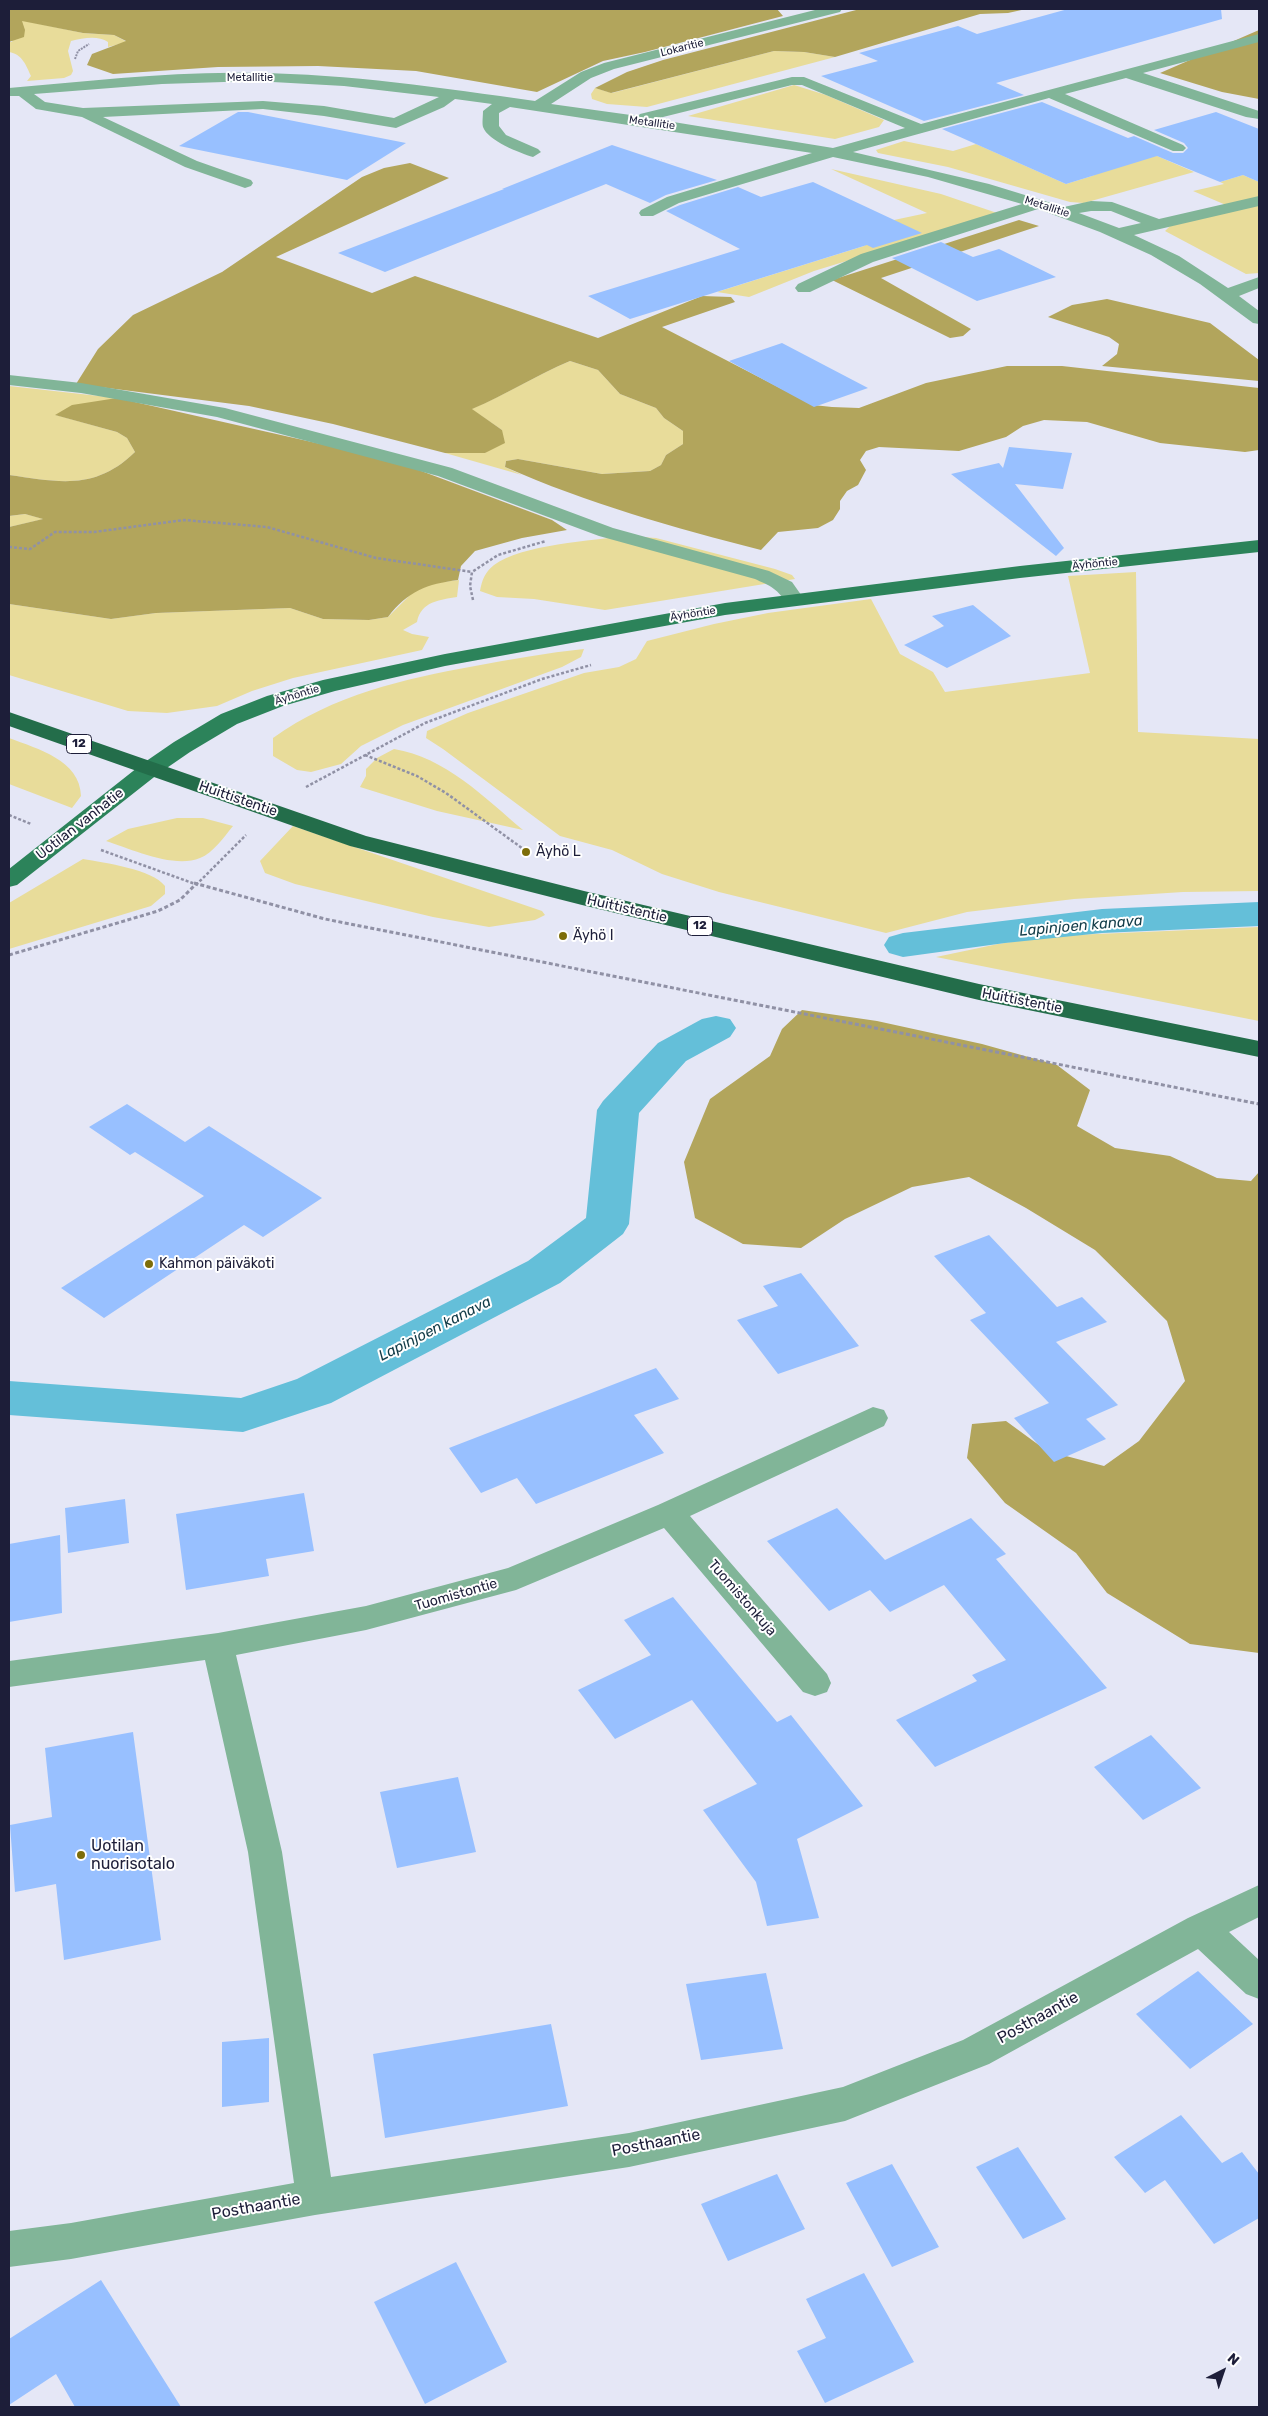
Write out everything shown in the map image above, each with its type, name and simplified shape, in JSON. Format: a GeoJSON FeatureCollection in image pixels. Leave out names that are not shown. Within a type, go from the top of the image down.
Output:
{"type":"FeatureCollection","features":[{"type":"Feature","properties":{"kind":"highway","name":"Huittistentie"},"geometry":{"type":"LineString","coordinates":[[9,719],[358,841],[535,886],[978,992],[1259,1049]]}},
{"type":"Feature","properties":{"kind":"main road","name":"Äyhöntie"},"geometry":{"type":"LineString","coordinates":[[150,768],[229,718],[275,701],[331,685],[445,660],[667,618],[794,599],[1259,546]]}},
{"type":"Feature","properties":{"kind":"main road","name":"Uotilan vanhatie"},"geometry":{"type":"LineString","coordinates":[[9,880],[150,768]]}},
{"type":"Feature","properties":{"kind":"street","name":"Lokaritie"},"geometry":{"type":"LineString","coordinates":[[538,106],[586,74],[609,66],[834,9]]}},
{"type":"Feature","properties":{"kind":"street"},"geometry":{"type":"LineString","coordinates":[[647,213],[673,200],[835,152],[1259,38]]}},
{"type":"Feature","properties":{"kind":"street"},"geometry":{"type":"LineString","coordinates":[[1127,72],[1251,114],[1259,115]]}},
{"type":"Feature","properties":{"kind":"street","name":"Metallitie"},"geometry":{"type":"LineString","coordinates":[[16,91],[251,77],[357,82],[538,106],[835,152],[956,178],[1064,212],[1120,234],[1172,259],[1259,319]]}},
{"type":"Feature","properties":{"kind":"street"},"geometry":{"type":"LineString","coordinates":[[631,120],[792,80],[804,81],[921,128]]}},
{"type":"Feature","properties":{"kind":"street"},"geometry":{"type":"LineString","coordinates":[[16,91],[41,106],[83,113],[263,105],[324,111],[396,122],[439,104],[452,94]]}},
{"type":"Feature","properties":{"kind":"street"},"geometry":{"type":"LineString","coordinates":[[1049,93],[1178,148]]}},
{"type":"Feature","properties":{"kind":"street"},"geometry":{"type":"LineString","coordinates":[[507,102],[491,111],[490,126],[501,138],[533,152]]}},
{"type":"Feature","properties":{"kind":"street"},"geometry":{"type":"LineString","coordinates":[[83,113],[191,164],[245,183]]}},
{"type":"Feature","properties":{"kind":"street"},"geometry":{"type":"LineString","coordinates":[[1120,234],[1259,201]]}},
{"type":"Feature","properties":{"kind":"street"},"geometry":{"type":"LineString","coordinates":[[804,288],[867,258],[1038,204]]}},
{"type":"Feature","properties":{"kind":"street"},"geometry":{"type":"LineString","coordinates":[[1064,212],[1087,205],[1102,204],[1119,207],[1156,224]]}},
{"type":"Feature","properties":{"kind":"street"},"geometry":{"type":"LineString","coordinates":[[1226,295],[1259,282]]}},
{"type":"Feature","properties":{"kind":"street"},"geometry":{"type":"LineString","coordinates":[[9,380],[81,388],[218,412],[445,472],[606,532],[762,575],[780,582],[788,588],[794,599]]}},
{"type":"Feature","properties":{"kind":"street","name":"Tuomistontie"},"geometry":{"type":"LineString","coordinates":[[9,1674],[218,1646],[366,1618],[516,1578],[669,1513],[873,1418]]}},
{"type":"Feature","properties":{"kind":"street","name":"Tuomistonkuja"},"geometry":{"type":"LineString","coordinates":[[669,1513],[815,1683]]}},
{"type":"Feature","properties":{"kind":"street"},"geometry":{"type":"LineString","coordinates":[[218,1646],[265,1852],[315,2197]]}},
{"type":"Feature","properties":{"kind":"street","name":"Posthaantie"},"geometry":{"type":"LineString","coordinates":[[9,2249],[70,2241],[315,2197],[629,2150],[846,2104],[976,2052],[1201,1929],[1259,1900]]}},
{"type":"Feature","properties":{"kind":"street"},"geometry":{"type":"LineString","coordinates":[[1201,1929],[1259,1982]]}},
{"type":"Feature","properties":{"kind":"path"},"geometry":{"type":"LineString","coordinates":[[9,547],[30,549],[55,532],[94,532],[184,520],[267,527],[376,558],[472,572]]}},
{"type":"Feature","properties":{"kind":"path"},"geometry":{"type":"LineString","coordinates":[[473,600],[470,586],[472,572],[484,561],[510,549],[579,534],[606,532]]}},
{"type":"Feature","properties":{"kind":"path"},"geometry":{"type":"LineString","coordinates":[[306,787],[425,723],[542,679],[595,664],[601,656],[599,643],[593,633]]}},
{"type":"Feature","properties":{"kind":"path"},"geometry":{"type":"LineString","coordinates":[[365,754],[417,776],[438,788],[526,852]]}},
{"type":"Feature","properties":{"kind":"path"},"geometry":{"type":"LineString","coordinates":[[9,815],[31,824]]}},
{"type":"Feature","properties":{"kind":"path"},"geometry":{"type":"LineString","coordinates":[[9,955],[36,945],[158,911],[180,900],[246,835]]}},
{"type":"Feature","properties":{"kind":"path"},"geometry":{"type":"LineString","coordinates":[[101,850],[196,884],[324,919],[560,964],[719,999],[1259,1104]]}},
{"type":"Feature","properties":{"kind":"shaded area"},"geometry":{"type":"Polygon","coordinates":[[[9,9],[777,9],[783,16],[603,61],[537,92],[416,71],[318,66],[218,67],[113,74],[87,65],[92,54],[126,41],[114,35],[83,33],[22,21],[25,30],[24,37],[9,42],[9,9]]]}},
{"type":"Feature","properties":{"kind":"shaded area"},"geometry":{"type":"Polygon","coordinates":[[[860,9],[1026,9],[1008,13],[980,14],[835,57],[804,52],[774,51],[611,93],[595,88],[627,72],[663,60],[860,9]]]}},
{"type":"Feature","properties":{"kind":"shaded area"},"geometry":{"type":"Polygon","coordinates":[[[21,20],[83,33],[114,35],[127,42],[108,47],[108,42],[100,38],[85,38],[71,41],[68,51],[73,71],[71,75],[64,78],[27,81],[31,76],[25,64],[17,55],[9,52],[9,42],[12,42],[21,20]]]}},
{"type":"Feature","properties":{"kind":"shaded area"},"geometry":{"type":"Polygon","coordinates":[[[1259,30],[1259,99],[1222,92],[1160,73],[1259,30]]]}},
{"type":"Feature","properties":{"kind":"shaded area"},"geometry":{"type":"Polygon","coordinates":[[[774,51],[804,52],[835,57],[647,107],[607,104],[592,99],[591,94],[595,88],[612,93],[774,51]]]}},
{"type":"Feature","properties":{"kind":"shaded area"},"geometry":{"type":"Polygon","coordinates":[[[794,85],[826,95],[884,120],[879,127],[835,139],[688,116],[794,85]]]}},
{"type":"Feature","properties":{"kind":"shaded area"},"geometry":{"type":"Polygon","coordinates":[[[904,141],[953,151],[976,144],[1066,184],[1092,176],[1148,152],[1194,172],[1084,203],[1070,202],[948,167],[878,153],[876,150],[904,141]]]}},
{"type":"Feature","properties":{"kind":"shaded area"},"geometry":{"type":"Polygon","coordinates":[[[410,163],[449,178],[276,257],[372,293],[415,276],[598,338],[702,296],[731,297],[735,302],[662,327],[813,405],[859,408],[926,383],[1007,366],[1062,366],[1259,388],[1259,450],[1245,452],[1160,443],[1087,422],[1044,420],[1023,426],[1006,437],[959,451],[879,447],[866,451],[860,460],[866,470],[858,485],[847,491],[840,501],[840,509],[833,520],[818,528],[778,532],[761,550],[631,514],[567,492],[505,467],[506,461],[518,459],[602,474],[650,471],[661,465],[666,455],[683,444],[683,431],[664,418],[656,408],[620,394],[598,370],[570,361],[472,409],[502,430],[505,443],[485,453],[445,453],[333,424],[249,406],[76,384],[98,349],[133,315],[222,272],[362,177],[384,168],[410,163]]]}},
{"type":"Feature","properties":{"kind":"shaded area"},"geometry":{"type":"Polygon","coordinates":[[[831,169],[941,194],[1000,214],[814,271],[749,297],[717,292],[864,246],[894,220],[927,213],[831,169]]]}},
{"type":"Feature","properties":{"kind":"shaded area"},"geometry":{"type":"Polygon","coordinates":[[[1243,175],[1259,182],[1259,197],[1226,205],[1193,191],[1224,184],[1220,182],[1243,175]]]}},
{"type":"Feature","properties":{"kind":"shaded area"},"geometry":{"type":"Polygon","coordinates":[[[1259,205],[1259,273],[1246,274],[1165,231],[1170,226],[1259,205]]]}},
{"type":"Feature","properties":{"kind":"shaded area"},"geometry":{"type":"Polygon","coordinates":[[[1019,220],[1039,226],[881,278],[971,329],[963,336],[950,338],[832,280],[1019,220]]]}},
{"type":"Feature","properties":{"kind":"shaded area"},"geometry":{"type":"Polygon","coordinates":[[[1107,299],[1210,323],[1259,360],[1259,381],[1102,366],[1117,354],[1119,344],[1109,337],[1048,317],[1072,305],[1107,299]]]}},
{"type":"Feature","properties":{"kind":"shaded area"},"geometry":{"type":"Polygon","coordinates":[[[570,361],[598,370],[620,394],[656,408],[664,418],[683,431],[683,444],[666,455],[661,465],[650,471],[602,474],[518,459],[506,461],[505,467],[522,475],[445,453],[485,453],[502,430],[471,409],[570,361]]]}},
{"type":"Feature","properties":{"kind":"shaded area"},"geometry":{"type":"Polygon","coordinates":[[[9,386],[117,398],[56,415],[117,432],[127,438],[135,452],[105,473],[76,481],[44,480],[9,475],[9,386]]]}},
{"type":"Feature","properties":{"kind":"shaded area"},"geometry":{"type":"Polygon","coordinates":[[[117,398],[334,447],[408,466],[552,520],[567,530],[522,538],[475,551],[461,566],[458,580],[419,590],[403,601],[388,617],[369,620],[323,619],[290,608],[156,613],[111,619],[9,604],[9,527],[43,519],[25,514],[9,516],[9,475],[44,480],[76,481],[105,473],[120,464],[135,452],[127,438],[117,432],[55,415],[72,405],[117,398]]]}},
{"type":"Feature","properties":{"kind":"shaded area"},"geometry":{"type":"Polygon","coordinates":[[[25,514],[44,519],[9,527],[9,516],[25,514]]]}},
{"type":"Feature","properties":{"kind":"shaded area"},"geometry":{"type":"Polygon","coordinates":[[[627,536],[656,538],[775,569],[792,575],[795,579],[605,610],[534,599],[497,597],[480,591],[488,570],[506,558],[558,544],[627,536]]]}},
{"type":"Feature","properties":{"kind":"shaded area"},"geometry":{"type":"Polygon","coordinates":[[[1136,572],[1138,732],[1259,739],[1259,891],[1183,892],[1074,899],[967,912],[886,933],[719,892],[662,874],[612,850],[560,836],[426,738],[427,731],[468,713],[584,673],[619,667],[636,659],[647,641],[768,613],[871,599],[900,654],[933,672],[945,692],[1090,673],[1068,576],[1136,572]]]}},
{"type":"Feature","properties":{"kind":"shaded area"},"geometry":{"type":"Polygon","coordinates":[[[459,580],[457,597],[438,601],[427,606],[419,615],[417,622],[403,630],[412,634],[429,637],[422,650],[293,678],[252,691],[217,706],[167,713],[128,711],[9,675],[9,604],[111,619],[156,613],[290,608],[323,619],[369,620],[388,617],[413,592],[434,583],[459,580]]]}},
{"type":"Feature","properties":{"kind":"shaded area"},"geometry":{"type":"Polygon","coordinates":[[[584,649],[581,657],[562,667],[403,725],[361,746],[341,764],[311,772],[297,770],[273,756],[273,738],[320,710],[369,691],[448,671],[529,656],[584,649]]]}},
{"type":"Feature","properties":{"kind":"shaded area"},"geometry":{"type":"Polygon","coordinates":[[[9,738],[56,758],[73,773],[79,784],[81,796],[72,808],[9,784],[9,738]]]}},
{"type":"Feature","properties":{"kind":"shaded area"},"geometry":{"type":"Polygon","coordinates":[[[394,749],[413,753],[463,780],[523,830],[437,811],[360,787],[366,776],[366,769],[377,758],[394,749]]]}},
{"type":"Feature","properties":{"kind":"shaded area"},"geometry":{"type":"Polygon","coordinates":[[[177,818],[203,818],[233,826],[205,856],[190,861],[165,860],[106,841],[128,829],[177,818]]]}},
{"type":"Feature","properties":{"kind":"shaded area"},"geometry":{"type":"Polygon","coordinates":[[[293,826],[542,911],[545,915],[535,920],[489,927],[433,917],[295,884],[265,873],[260,861],[293,826]]]}},
{"type":"Feature","properties":{"kind":"shaded area"},"geometry":{"type":"Polygon","coordinates":[[[83,859],[115,865],[150,875],[165,886],[165,894],[151,906],[9,949],[9,903],[83,859]]]}},
{"type":"Feature","properties":{"kind":"shaded area"},"geometry":{"type":"Polygon","coordinates":[[[1259,927],[1259,1021],[936,957],[998,944],[1051,936],[1259,927]]]}},
{"type":"Feature","properties":{"kind":"shaded area"},"geometry":{"type":"Polygon","coordinates":[[[802,1010],[877,1021],[982,1044],[1057,1065],[1090,1090],[1077,1126],[1115,1148],[1170,1156],[1217,1178],[1251,1181],[1259,1172],[1259,1653],[1190,1644],[1107,1593],[1076,1553],[1005,1503],[967,1458],[972,1424],[1006,1421],[1047,1451],[1104,1466],[1139,1441],[1185,1381],[1167,1321],[1095,1250],[1026,1208],[969,1177],[912,1187],[845,1219],[801,1248],[743,1244],[695,1218],[684,1162],[710,1099],[770,1056],[782,1029],[802,1010]]]}},
{"type":"Feature","properties":{"kind":"building"},"geometry":{"type":"Polygon","coordinates":[[[1068,9],[1221,9],[1222,19],[996,83],[1024,95],[924,121],[821,76],[878,61],[859,53],[958,26],[977,34],[1068,9]]]}},
{"type":"Feature","properties":{"kind":"building"},"geometry":{"type":"Polygon","coordinates":[[[1042,102],[1128,138],[1134,136],[1173,153],[1183,153],[1188,148],[1184,143],[1154,130],[1216,112],[1259,129],[1259,182],[1243,175],[1220,182],[1157,156],[1066,184],[942,129],[1042,102]]]}},
{"type":"Feature","properties":{"kind":"building"},"geometry":{"type":"Polygon","coordinates":[[[238,112],[248,112],[406,143],[347,180],[179,146],[238,112]]]}},
{"type":"Feature","properties":{"kind":"building"},"geometry":{"type":"Polygon","coordinates":[[[612,145],[717,180],[666,195],[650,203],[606,184],[385,272],[338,253],[504,189],[502,189],[612,145]]]}},
{"type":"Feature","properties":{"kind":"building"},"geometry":{"type":"Polygon","coordinates":[[[813,182],[922,233],[873,248],[867,245],[630,319],[588,296],[740,249],[666,211],[738,187],[761,197],[813,182]]]}},
{"type":"Feature","properties":{"kind":"building"},"geometry":{"type":"Polygon","coordinates":[[[941,242],[973,257],[999,249],[1056,277],[977,301],[892,258],[941,242]]]}},
{"type":"Feature","properties":{"kind":"building"},"geometry":{"type":"Polygon","coordinates":[[[782,343],[868,388],[814,407],[729,361],[782,343]]]}},
{"type":"Feature","properties":{"kind":"building"},"geometry":{"type":"Polygon","coordinates":[[[1009,447],[1072,453],[1063,489],[1015,484],[1064,548],[1056,556],[951,474],[999,463],[1003,468],[1009,447]]]}},
{"type":"Feature","properties":{"kind":"building"},"geometry":{"type":"Polygon","coordinates":[[[973,605],[1011,636],[947,668],[904,645],[944,626],[932,616],[973,605]]]}},
{"type":"Feature","properties":{"kind":"building"},"geometry":{"type":"Polygon","coordinates":[[[127,1104],[185,1142],[209,1126],[322,1198],[263,1237],[244,1225],[104,1318],[61,1288],[204,1196],[135,1152],[130,1155],[89,1127],[127,1104]]]}},
{"type":"Feature","properties":{"kind":"building"},"geometry":{"type":"Polygon","coordinates":[[[989,1235],[1057,1307],[1082,1297],[1107,1322],[1056,1342],[1118,1405],[1086,1419],[1106,1439],[1054,1462],[1014,1418],[1049,1403],[970,1320],[986,1313],[934,1256],[989,1235]]]}},
{"type":"Feature","properties":{"kind":"building"},"geometry":{"type":"Polygon","coordinates":[[[801,1273],[859,1346],[778,1374],[737,1320],[778,1306],[763,1286],[801,1273]]]}},
{"type":"Feature","properties":{"kind":"building"},"geometry":{"type":"Polygon","coordinates":[[[656,1368],[679,1399],[634,1415],[664,1453],[536,1504],[517,1478],[481,1493],[449,1448],[656,1368]]]}},
{"type":"Feature","properties":{"kind":"building"},"geometry":{"type":"Polygon","coordinates":[[[304,1493],[314,1551],[266,1559],[269,1576],[186,1590],[176,1514],[304,1493]]]}},
{"type":"Feature","properties":{"kind":"building"},"geometry":{"type":"Polygon","coordinates":[[[125,1499],[129,1543],[68,1553],[65,1508],[125,1499]]]}},
{"type":"Feature","properties":{"kind":"building"},"geometry":{"type":"Polygon","coordinates":[[[837,1508],[885,1560],[971,1518],[1006,1554],[996,1559],[1107,1688],[935,1767],[896,1720],[977,1681],[972,1675],[1006,1660],[944,1585],[890,1612],[870,1590],[829,1611],[767,1541],[837,1508]]]}},
{"type":"Feature","properties":{"kind":"building"},"geometry":{"type":"Polygon","coordinates":[[[60,1535],[62,1613],[9,1622],[9,1544],[60,1535]]]}},
{"type":"Feature","properties":{"kind":"building"},"geometry":{"type":"Polygon","coordinates":[[[673,1597],[777,1722],[791,1715],[863,1806],[797,1839],[819,1918],[767,1926],[756,1882],[703,1810],[757,1784],[692,1700],[615,1739],[578,1690],[651,1655],[624,1620],[673,1597]]]}},
{"type":"Feature","properties":{"kind":"building","name":"Uotilan nuorisotalo"},"geometry":{"type":"Polygon","coordinates":[[[133,1732],[161,1940],[64,1960],[56,1884],[15,1892],[10,1825],[52,1817],[45,1748],[133,1732]]]}},
{"type":"Feature","properties":{"kind":"building"},"geometry":{"type":"Polygon","coordinates":[[[1151,1735],[1201,1788],[1143,1820],[1094,1767],[1151,1735]]]}},
{"type":"Feature","properties":{"kind":"building"},"geometry":{"type":"Polygon","coordinates":[[[458,1777],[476,1852],[397,1868],[380,1792],[458,1777]]]}},
{"type":"Feature","properties":{"kind":"building"},"geometry":{"type":"Polygon","coordinates":[[[1198,1971],[1253,2024],[1190,2069],[1136,2014],[1198,1971]]]}},
{"type":"Feature","properties":{"kind":"building"},"geometry":{"type":"Polygon","coordinates":[[[766,1973],[783,2049],[701,2060],[686,1984],[766,1973]]]}},
{"type":"Feature","properties":{"kind":"building"},"geometry":{"type":"Polygon","coordinates":[[[551,2024],[568,2106],[385,2138],[373,2054],[551,2024]]]}},
{"type":"Feature","properties":{"kind":"building"},"geometry":{"type":"Polygon","coordinates":[[[269,2038],[269,2102],[222,2107],[222,2042],[269,2038]]]}},
{"type":"Feature","properties":{"kind":"building"},"geometry":{"type":"Polygon","coordinates":[[[1181,2115],[1222,2163],[1242,2152],[1259,2174],[1259,2218],[1214,2244],[1165,2180],[1145,2193],[1114,2157],[1181,2115]]]}},
{"type":"Feature","properties":{"kind":"building"},"geometry":{"type":"Polygon","coordinates":[[[1018,2147],[1066,2219],[1023,2239],[976,2167],[1018,2147]]]}},
{"type":"Feature","properties":{"kind":"building"},"geometry":{"type":"Polygon","coordinates":[[[892,2164],[939,2247],[892,2267],[846,2183],[892,2164]]]}},
{"type":"Feature","properties":{"kind":"building"},"geometry":{"type":"Polygon","coordinates":[[[777,2174],[805,2229],[728,2261],[701,2204],[777,2174]]]}},
{"type":"Feature","properties":{"kind":"building"},"geometry":{"type":"Polygon","coordinates":[[[456,2262],[507,2362],[425,2404],[374,2302],[456,2262]]]}},
{"type":"Feature","properties":{"kind":"building"},"geometry":{"type":"Polygon","coordinates":[[[864,2273],[914,2362],[825,2403],[797,2351],[826,2338],[806,2299],[864,2273]]]}},
{"type":"Feature","properties":{"kind":"building"},"geometry":{"type":"Polygon","coordinates":[[[101,2280],[181,2407],[75,2407],[56,2374],[9,2405],[9,2339],[101,2280]]]}},
{"type":"Feature","properties":{"kind":"waterway","name":"Lapinjoen kanava"},"geometry":{"type":"LineString","coordinates":[[903,945],[1005,931],[1102,921],[1259,914]]}},
{"type":"Feature","properties":{"kind":"waterway","name":"Lapinjoen kanava"},"geometry":{"type":"LineString","coordinates":[[9,1398],[243,1415],[314,1391],[544,1272],[607,1224],[618,1110],[672,1052],[716,1028]]}},
{"type":"Feature","properties":{"kind":"place","name":"Äyhö L"},"geometry":{"type":"Point","coordinates":[526,852]}},
{"type":"Feature","properties":{"kind":"place","name":"Äyhö I"},"geometry":{"type":"Point","coordinates":[563,936]}},
{"type":"Feature","properties":{"kind":"place","name":"Kahmon päiväkoti"},"geometry":{"type":"Point","coordinates":[149,1264]}},
{"type":"Feature","properties":{"kind":"place","name":"Uotilan nuorisotalo"},"geometry":{"type":"Point","coordinates":[81,1855]}}]}
